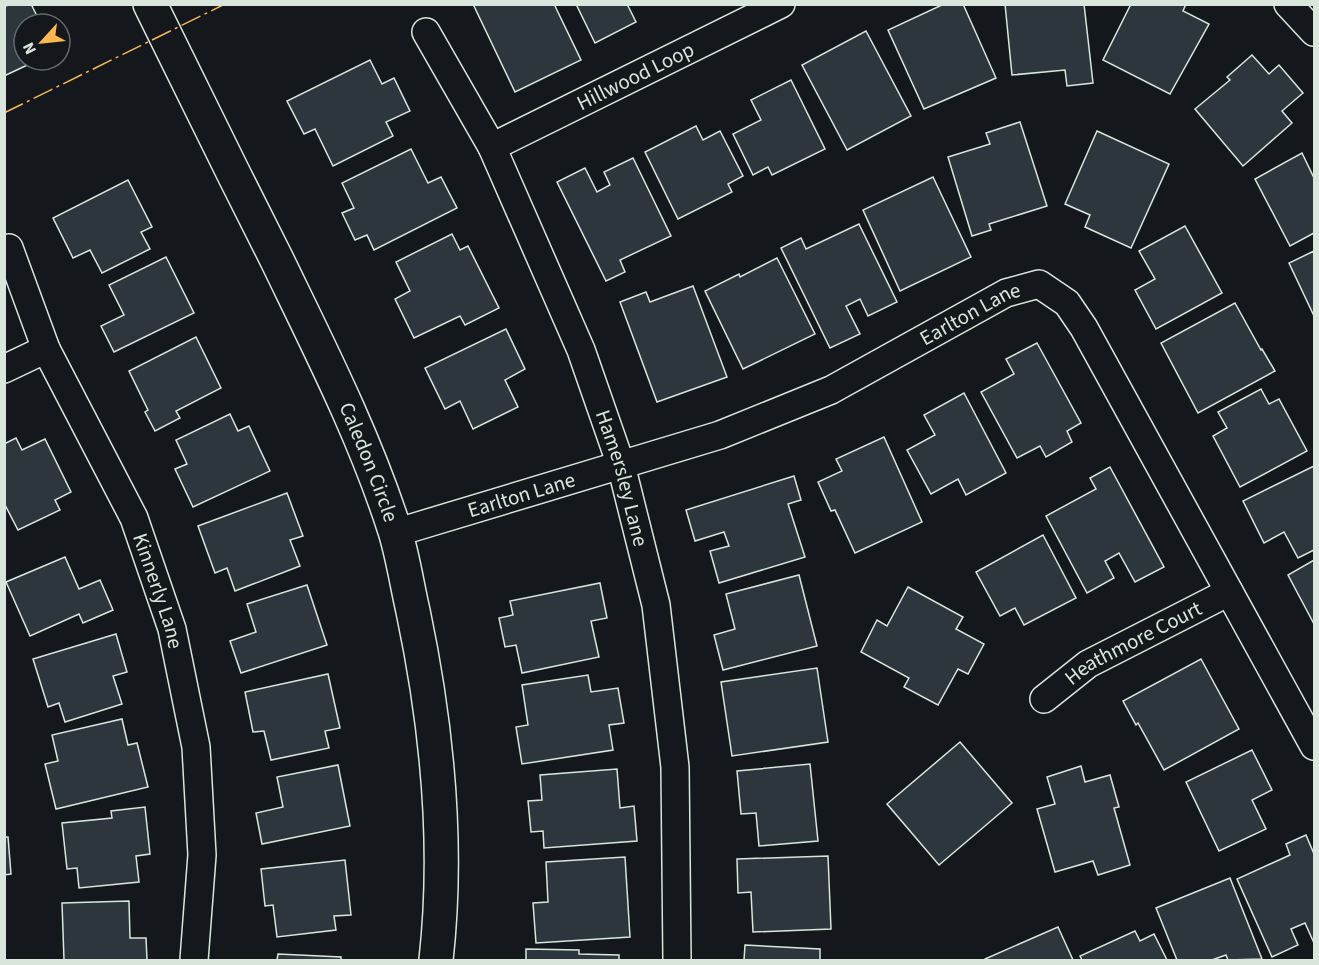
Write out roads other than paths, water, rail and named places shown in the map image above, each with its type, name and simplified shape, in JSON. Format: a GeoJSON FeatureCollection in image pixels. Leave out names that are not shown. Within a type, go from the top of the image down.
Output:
{"type":"FeatureCollection","features":[{"type":"Feature","properties":{"kind":"street","name":"Caledon Circle"},"geometry":{"type":"LineString","coordinates":[[150,4],[353,419],[395,533],[421,653],[440,789],[442,871],[436,960]]}},
{"type":"Feature","properties":{"kind":"street","name":"Hillwood Loop"},"geometry":{"type":"LineString","coordinates":[[492,147],[781,4]]}},
{"type":"Feature","properties":{"kind":"street"},"geometry":{"type":"LineString","coordinates":[[1288,4],[1314,32]]}},
{"type":"Feature","properties":{"kind":"street","name":"Hamersley Lane"},"geometry":{"type":"LineString","coordinates":[[426,32],[492,147],[581,350],[621,465],[656,605],[675,766],[677,960]]}},
{"type":"Feature","properties":{"kind":"street","name":"Kinnerly Lane"},"geometry":{"type":"LineString","coordinates":[[9,248],[46,349],[134,518],[172,629],[196,747],[202,855],[194,960]]}},
{"type":"Feature","properties":{"kind":"street","name":"Earlton Lane"},"geometry":{"type":"LineString","coordinates":[[395,533],[720,435],[831,390],[1006,293],[1039,284],[1068,303],[1084,328],[1314,746]]}},
{"type":"Feature","properties":{"kind":"street"},"geometry":{"type":"LineString","coordinates":[[4,369],[46,349]]}},
{"type":"Feature","properties":{"kind":"street","name":"Heathmore Court"},"geometry":{"type":"LineString","coordinates":[[1044,699],[1088,664],[1229,592]]}}]}
